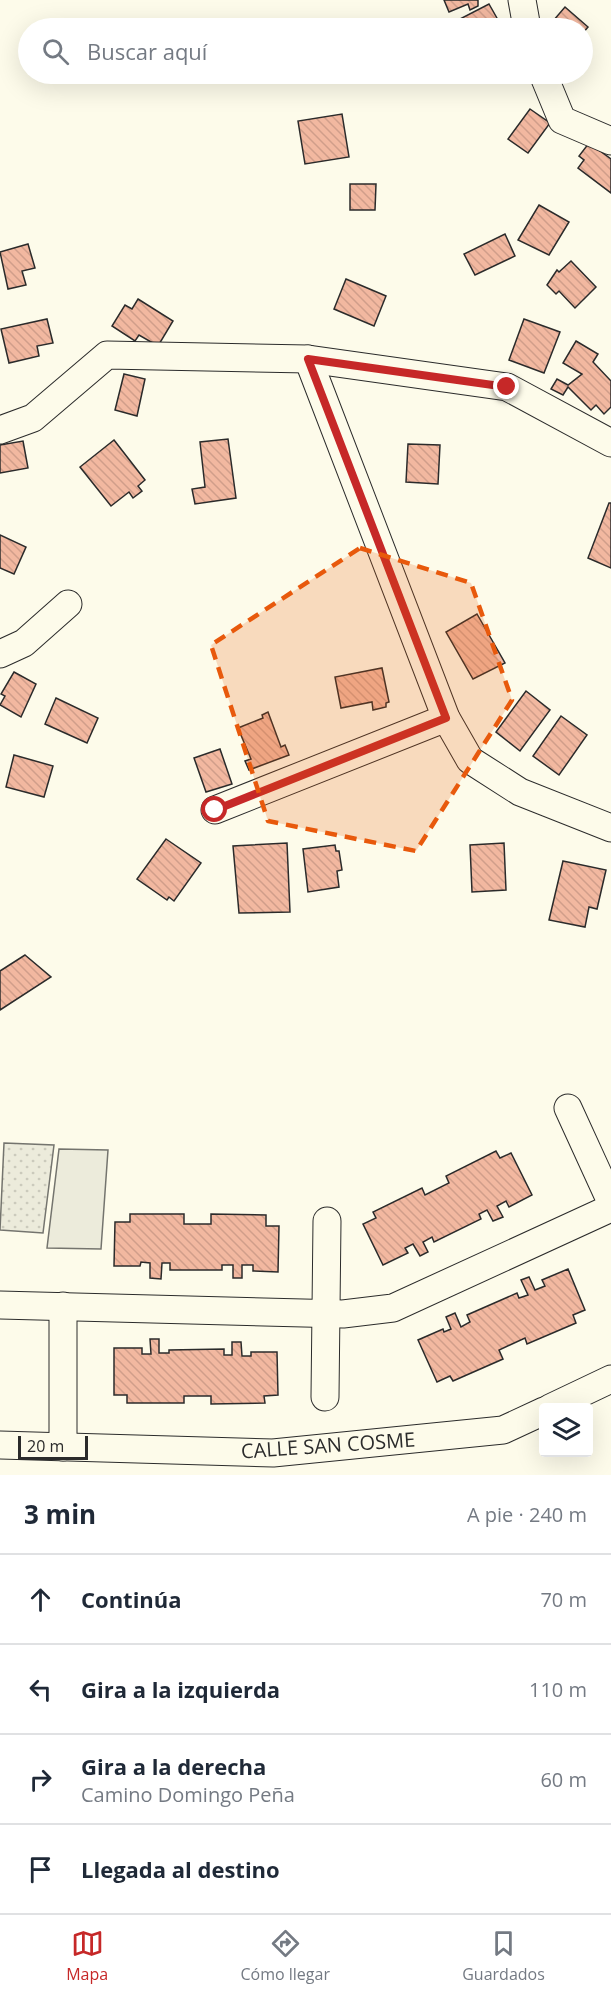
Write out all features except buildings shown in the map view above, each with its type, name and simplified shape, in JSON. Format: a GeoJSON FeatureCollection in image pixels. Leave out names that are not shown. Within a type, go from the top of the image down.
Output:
{"type":"FeatureCollection","features":[{"type":"Feature","properties":{"kind":"street"},"geometry":{"type":"LineString","coordinates":[[522,0],[525,18]]}},
{"type":"Feature","properties":{"kind":"street"},"geometry":{"type":"LineString","coordinates":[[547,84],[562,120],[611,141]]}},
{"type":"Feature","properties":{"kind":"street"},"geometry":{"type":"LineString","coordinates":[[0,430],[33,418],[107,356],[308,359],[507,387],[611,443]]}},
{"type":"Feature","properties":{"kind":"street"},"geometry":{"type":"LineString","coordinates":[[308,359],[446,718],[470,760],[520,792],[611,828]]}},
{"type":"Feature","properties":{"kind":"street"},"geometry":{"type":"LineString","coordinates":[[0,654],[24,643],[68,604]]}},
{"type":"Feature","properties":{"kind":"street"},"geometry":{"type":"LineString","coordinates":[[215,810],[446,718]]}},
{"type":"Feature","properties":{"kind":"street"},"geometry":{"type":"LineString","coordinates":[[568,1107],[611,1202]]}},
{"type":"Feature","properties":{"kind":"street"},"geometry":{"type":"LineString","coordinates":[[0,1305],[327,1314],[393,1308],[611,1208]]}},
{"type":"Feature","properties":{"kind":"street"},"geometry":{"type":"LineString","coordinates":[[325,1397],[327,1221]]}},
{"type":"Feature","properties":{"kind":"street"},"geometry":{"type":"LineString","coordinates":[[63,1306],[63,1447]]}},
{"type":"Feature","properties":{"kind":"street"},"geometry":{"type":"LineString","coordinates":[[559,1403],[611,1379]]}},
{"type":"Feature","properties":{"kind":"street","name":"CALLE SAN COSME"},"geometry":{"type":"LineString","coordinates":[[10,1446],[273,1453],[503,1430],[539,1413]]}},
{"type":"Feature","properties":{"kind":"street"},"geometry":{"type":"LineString","coordinates":[[0,1467],[10,1446]]}},
{"type":"Feature","properties":{"kind":"highlighted area"},"geometry":{"type":"Polygon","coordinates":[[[360,548],[471,583],[512,700],[416,851],[268,821],[211,645],[360,548]]]}},
{"type":"Feature","properties":{"kind":"shaded area"},"geometry":{"type":"Polygon","coordinates":[[[4,1143],[54,1145],[43,1233],[0,1230],[4,1143]]]}},
{"type":"Feature","properties":{"kind":"shaded area"},"geometry":{"type":"Polygon","coordinates":[[[59,1149],[108,1150],[101,1249],[47,1248],[59,1149]]]}},
{"type":"Feature","properties":{"kind":"route"},"geometry":{"type":"LineString","coordinates":[[215,810],[446,718],[308,359],[507,387]]}}]}
